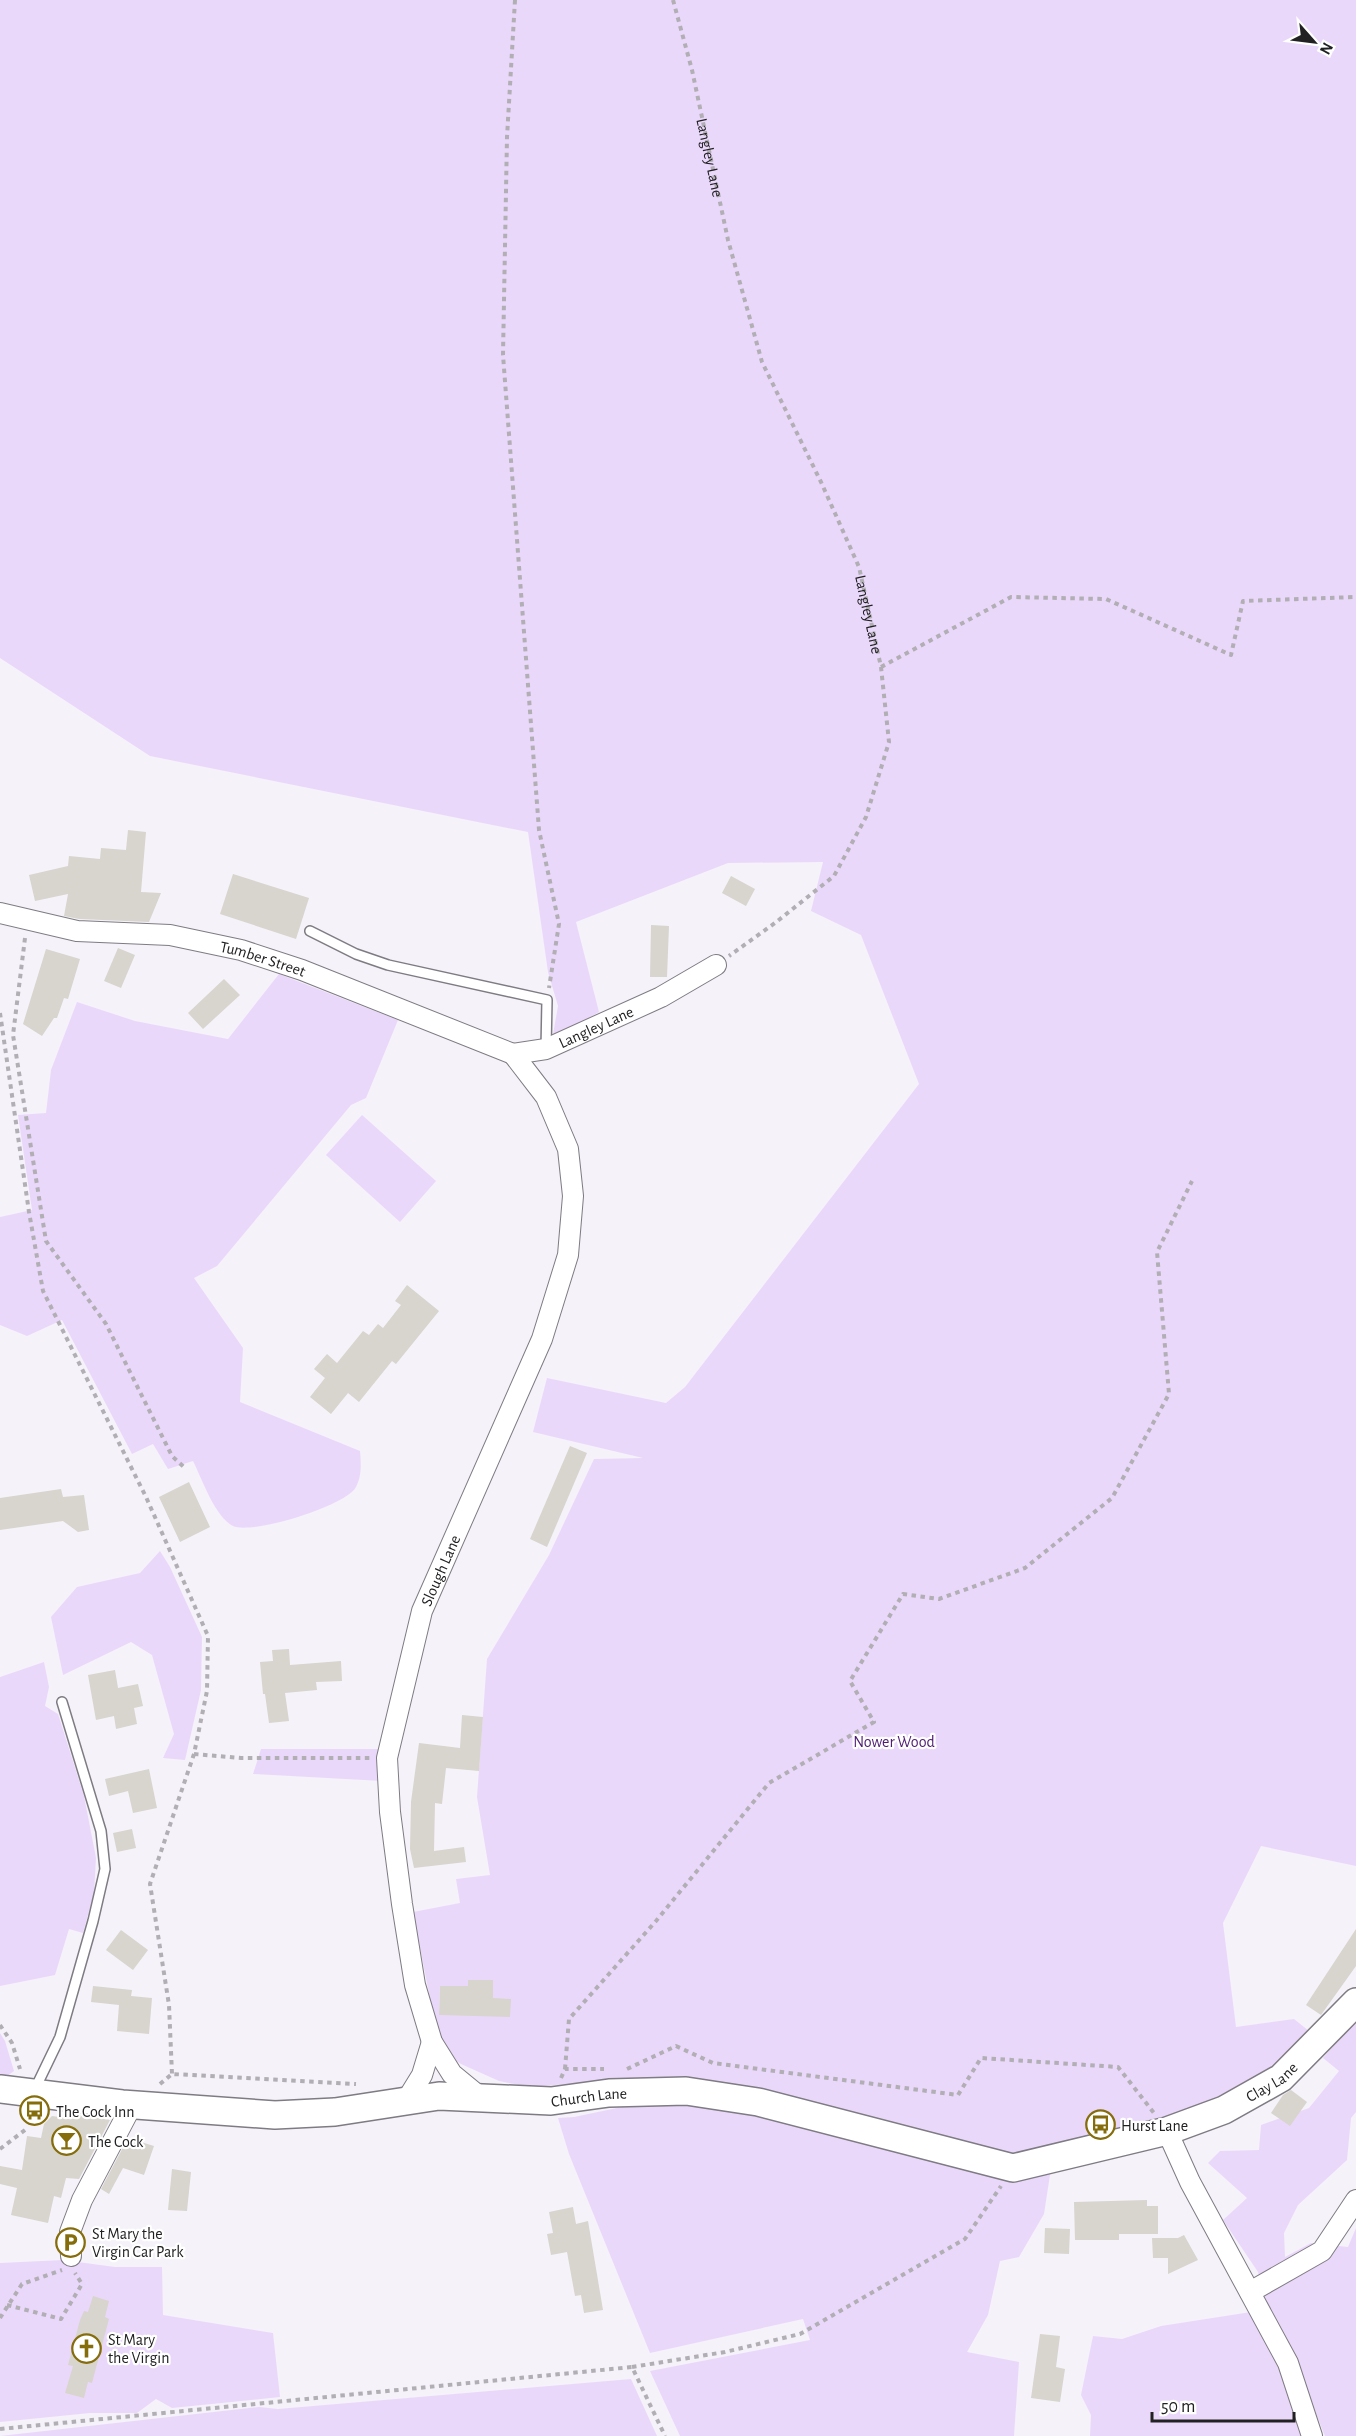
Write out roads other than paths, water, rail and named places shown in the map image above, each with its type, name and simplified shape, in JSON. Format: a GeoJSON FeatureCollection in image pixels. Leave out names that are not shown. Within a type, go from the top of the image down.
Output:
{"type":"FeatureCollection","features":[{"type":"Feature","properties":{"kind":"street","name":"Tumber Street"},"geometry":{"type":"LineString","coordinates":[[0,913],[77,932],[170,935],[241,950],[302,970],[513,1054]]}},
{"type":"Feature","properties":{"kind":"street","name":"Langley Lane"},"geometry":{"type":"LineString","coordinates":[[513,1054],[546,1049],[662,997],[716,965]]}},
{"type":"Feature","properties":{"kind":"street"},"geometry":{"type":"LineString","coordinates":[[536,1084],[546,1049]]}},
{"type":"Feature","properties":{"kind":"street","name":"Slough Lane"},"geometry":{"type":"LineString","coordinates":[[480,2097],[452,2074],[432,2042],[415,1985],[390,1812],[387,1758],[422,1611],[542,1339],[568,1255],[573,1196],[568,1149],[546,1097],[513,1054]]}},
{"type":"Feature","properties":{"kind":"street","name":"Clay Lane"},"geometry":{"type":"LineString","coordinates":[[1167,2131],[1224,2110],[1281,2078],[1356,2002]]}},
{"type":"Feature","properties":{"kind":"street"},"geometry":{"type":"LineString","coordinates":[[406,2101],[422,2075],[432,2042]]}},
{"type":"Feature","properties":{"kind":"street","name":"Church Lane"},"geometry":{"type":"LineString","coordinates":[[0,2089],[132,2105],[275,2115],[335,2112],[439,2096],[551,2101],[609,2093],[686,2091],[758,2102],[1013,2168],[1167,2131]]}},
{"type":"Feature","properties":{"kind":"street"},"geometry":{"type":"LineString","coordinates":[[71,2256],[70,2232],[82,2200],[132,2105]]}},
{"type":"Feature","properties":{"kind":"street"},"geometry":{"type":"LineString","coordinates":[[1167,2131],[1190,2182],[1288,2363],[1312,2436]]}},
{"type":"Feature","properties":{"kind":"street"},"geometry":{"type":"LineString","coordinates":[[1250,2292],[1322,2251],[1356,2200]]}},
{"type":"Feature","properties":{"kind":"lane"},"geometry":{"type":"LineString","coordinates":[[310,931],[356,954],[388,965],[547,1000],[546,1049]]}},
{"type":"Feature","properties":{"kind":"lane"},"geometry":{"type":"LineString","coordinates":[[33,2093],[60,2037],[93,1921],[105,1869],[101,1832],[62,1702]]}},
{"type":"Feature","properties":{"kind":"place","name":"The Cock Inn"},"geometry":{"type":"Point","coordinates":[35,2111]}},
{"type":"Feature","properties":{"kind":"place","name":"Hurst Lane"},"geometry":{"type":"Point","coordinates":[1100,2125]}},
{"type":"Feature","properties":{"kind":"place","name":"The Cock"},"geometry":{"type":"Point","coordinates":[67,2141]}},
{"type":"Feature","properties":{"kind":"place","name":"St Mary the Virgin Car Park"},"geometry":{"type":"Point","coordinates":[71,2242]}},
{"type":"Feature","properties":{"kind":"place","name":"St Mary the Virgin"},"geometry":{"type":"Point","coordinates":[87,2348]}},
{"type":"Feature","properties":{"kind":"park label","name":"Nower Wood"},"geometry":{"type":"Point","coordinates":[894,1741]}}]}
